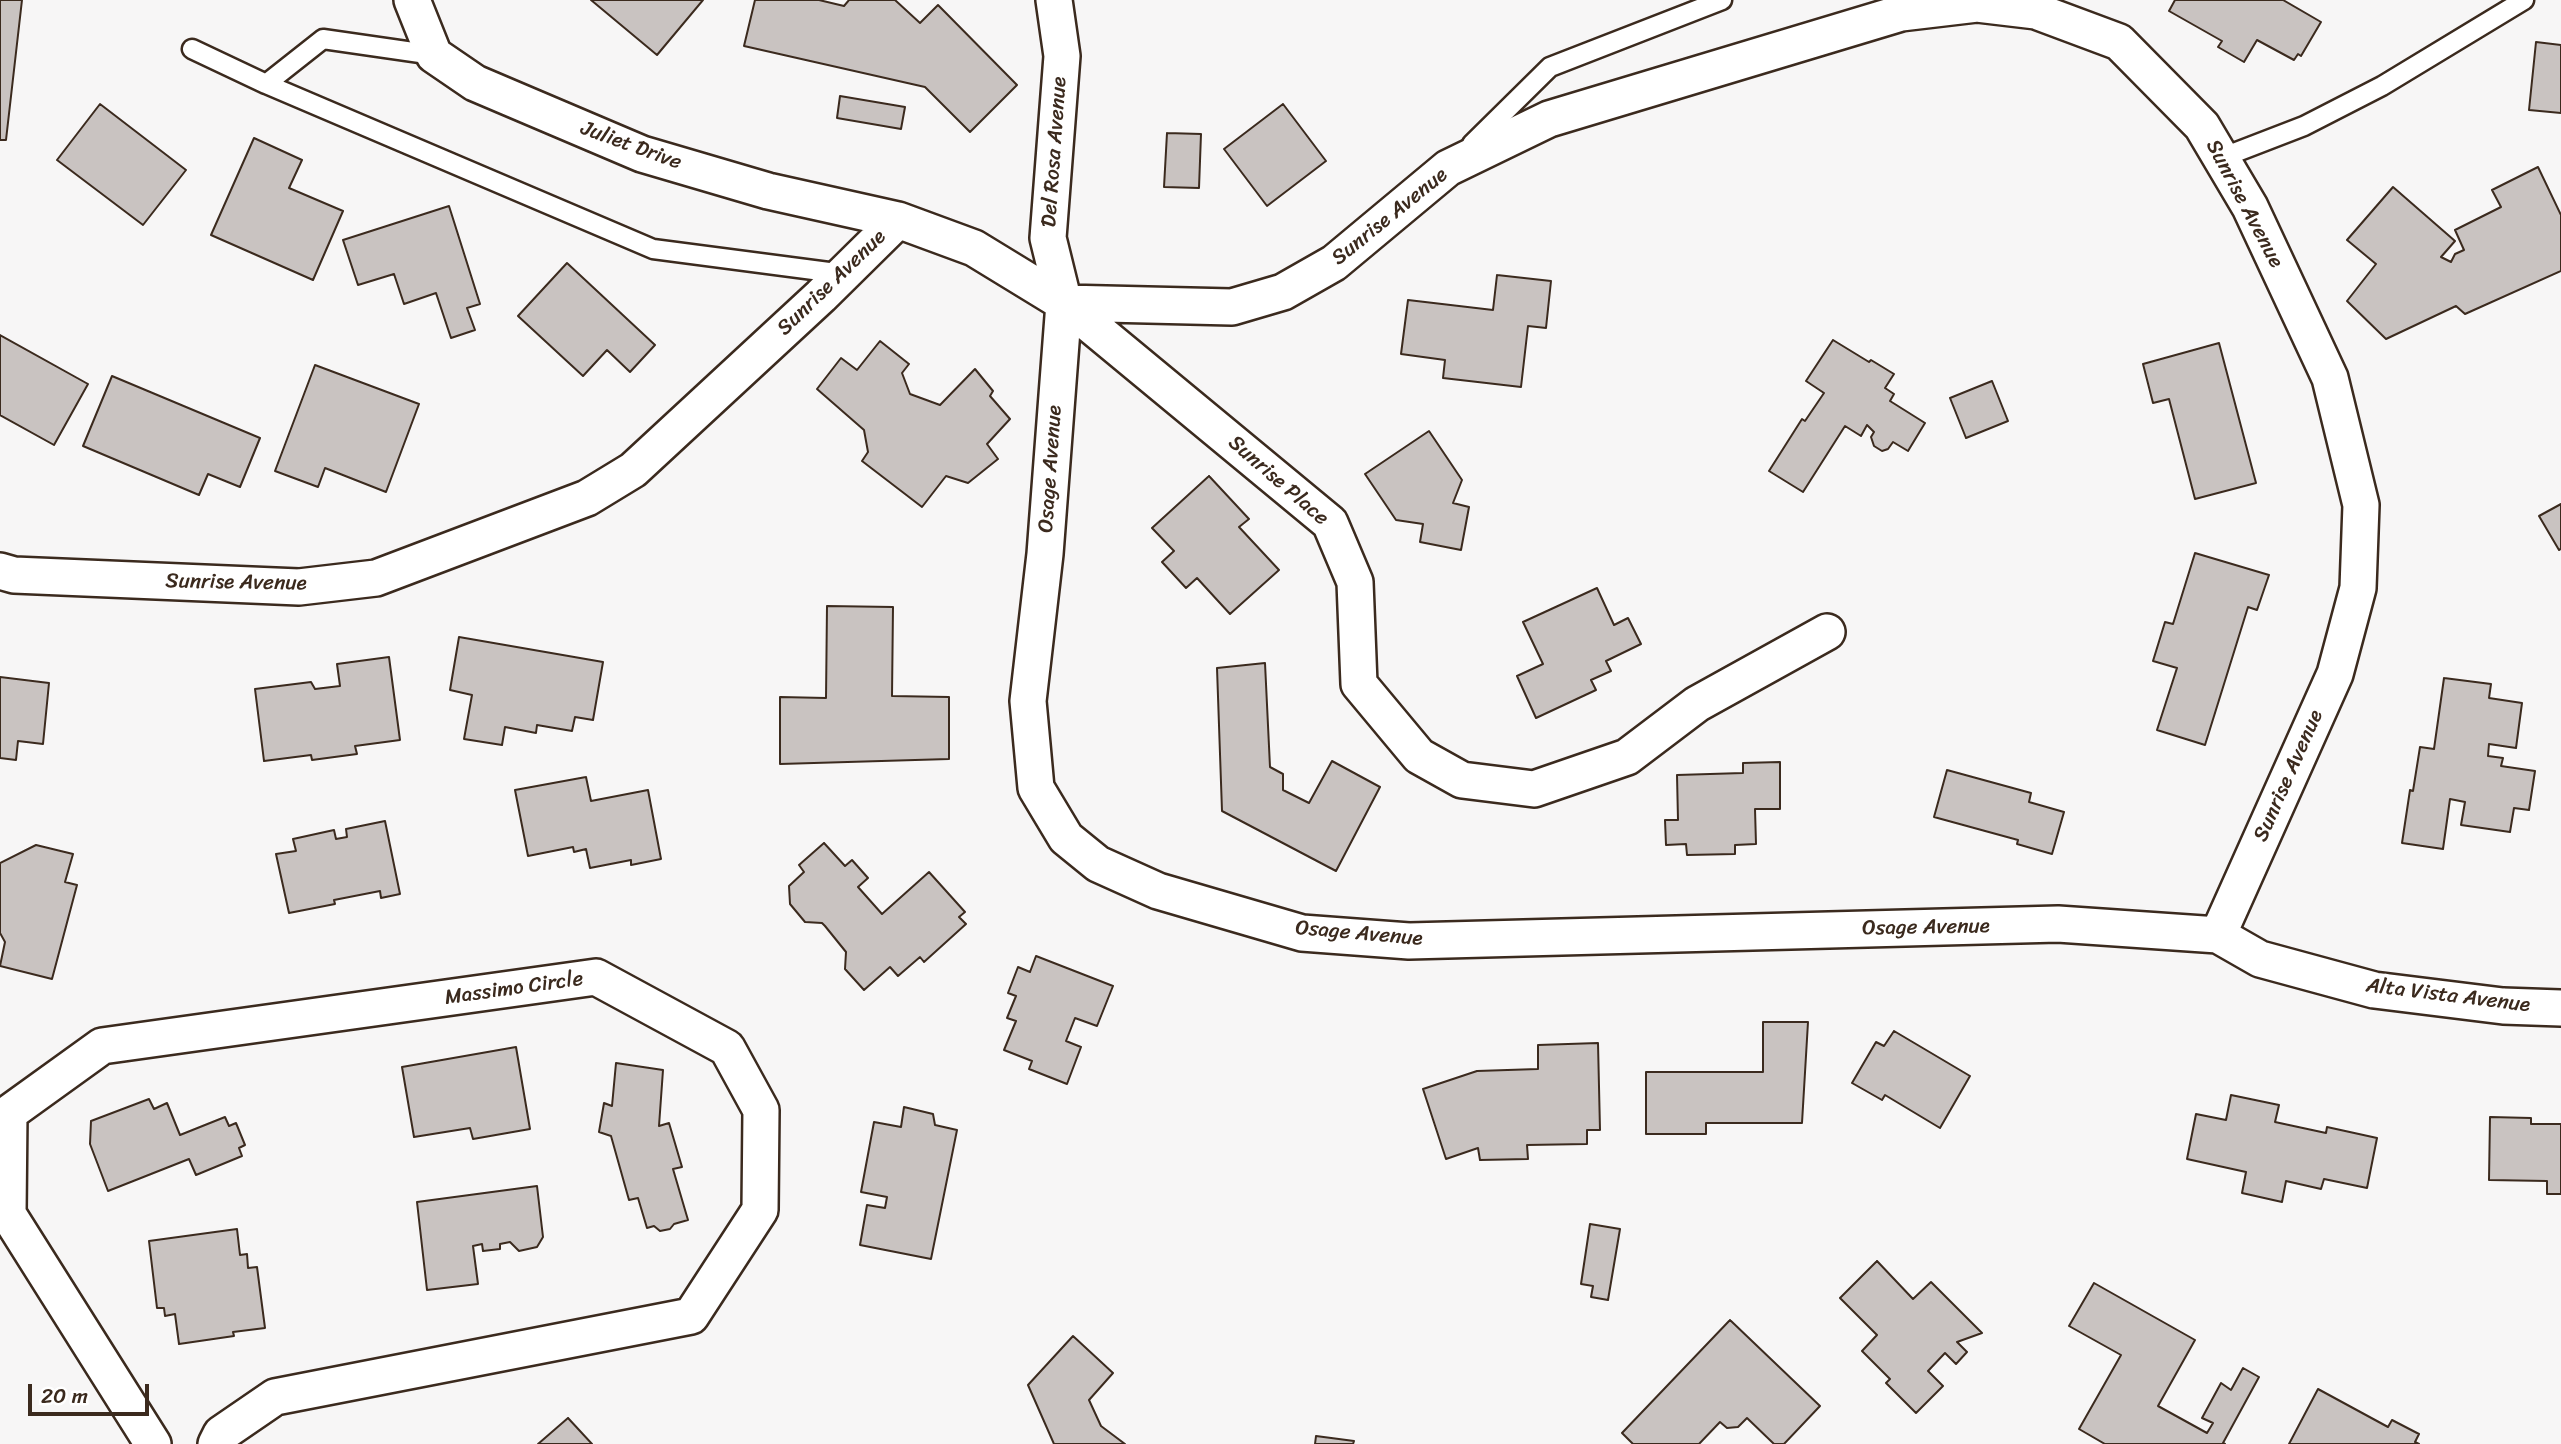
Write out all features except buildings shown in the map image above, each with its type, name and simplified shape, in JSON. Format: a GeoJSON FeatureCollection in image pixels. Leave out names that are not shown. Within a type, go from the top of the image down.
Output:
{"type":"FeatureCollection","features":[{"type":"Feature","properties":{"kind":"street"},"geometry":{"type":"LineString","coordinates":[[412,0],[434,55]]}},
{"type":"Feature","properties":{"kind":"street","name":"Del Rosa Avenue"},"geometry":{"type":"LineString","coordinates":[[1054,0],[1062,56],[1048,238],[1064,303]]}},
{"type":"Feature","properties":{"kind":"street","name":"Sunrise Avenue"},"geometry":{"type":"LineString","coordinates":[[0,571],[13,575],[299,587],[376,578],[587,498],[632,470],[844,274],[898,220],[974,248],[1064,303],[1232,307],[1283,292],[1334,263],[1448,168],[1549,118],[1901,13],[1977,4],[2036,11],[2119,42],[2202,126],[2250,207],[2330,378],[2361,505],[2358,588],[2335,674],[2218,935]]}},
{"type":"Feature","properties":{"kind":"street","name":"Juliet Drive"},"geometry":{"type":"LineString","coordinates":[[434,55],[475,83],[642,154],[768,191],[898,220]]}},
{"type":"Feature","properties":{"kind":"street","name":"Sunrise Place"},"geometry":{"type":"LineString","coordinates":[[1064,303],[1330,523],[1354,582],[1359,684],[1419,757],[1462,780],[1534,789],[1627,757],[1697,704],[1827,632]]}},
{"type":"Feature","properties":{"kind":"street","name":"Osage Avenue"},"geometry":{"type":"LineString","coordinates":[[1064,303],[1045,554],[1028,701],[1036,788],[1066,838],[1098,864],[1158,891],[1302,933],[1409,941],[2058,924],[2218,935]]}},
{"type":"Feature","properties":{"kind":"street","name":"Alta Vista Avenue"},"geometry":{"type":"LineString","coordinates":[[2218,935],[2260,959],[2374,990],[2503,1006],[2561,1008]]}},
{"type":"Feature","properties":{"kind":"street","name":"Massimo Circle"},"geometry":{"type":"LineString","coordinates":[[153,1444],[8,1213],[9,1113],[102,1046],[596,977],[727,1048],[761,1110],[760,1210],[691,1316],[275,1397],[222,1434],[216,1444]]}},
{"type":"Feature","properties":{"kind":"lane"},"geometry":{"type":"LineString","coordinates":[[1448,168],[1550,67],[1721,0]]}},
{"type":"Feature","properties":{"kind":"lane"},"geometry":{"type":"LineString","coordinates":[[2221,158],[2304,126],[2382,86],[2524,0]]}},
{"type":"Feature","properties":{"kind":"lane"},"geometry":{"type":"LineString","coordinates":[[266,84],[323,39],[434,55]]}},
{"type":"Feature","properties":{"kind":"lane"},"geometry":{"type":"LineString","coordinates":[[191,49],[266,84],[653,249],[844,274]]}}]}
